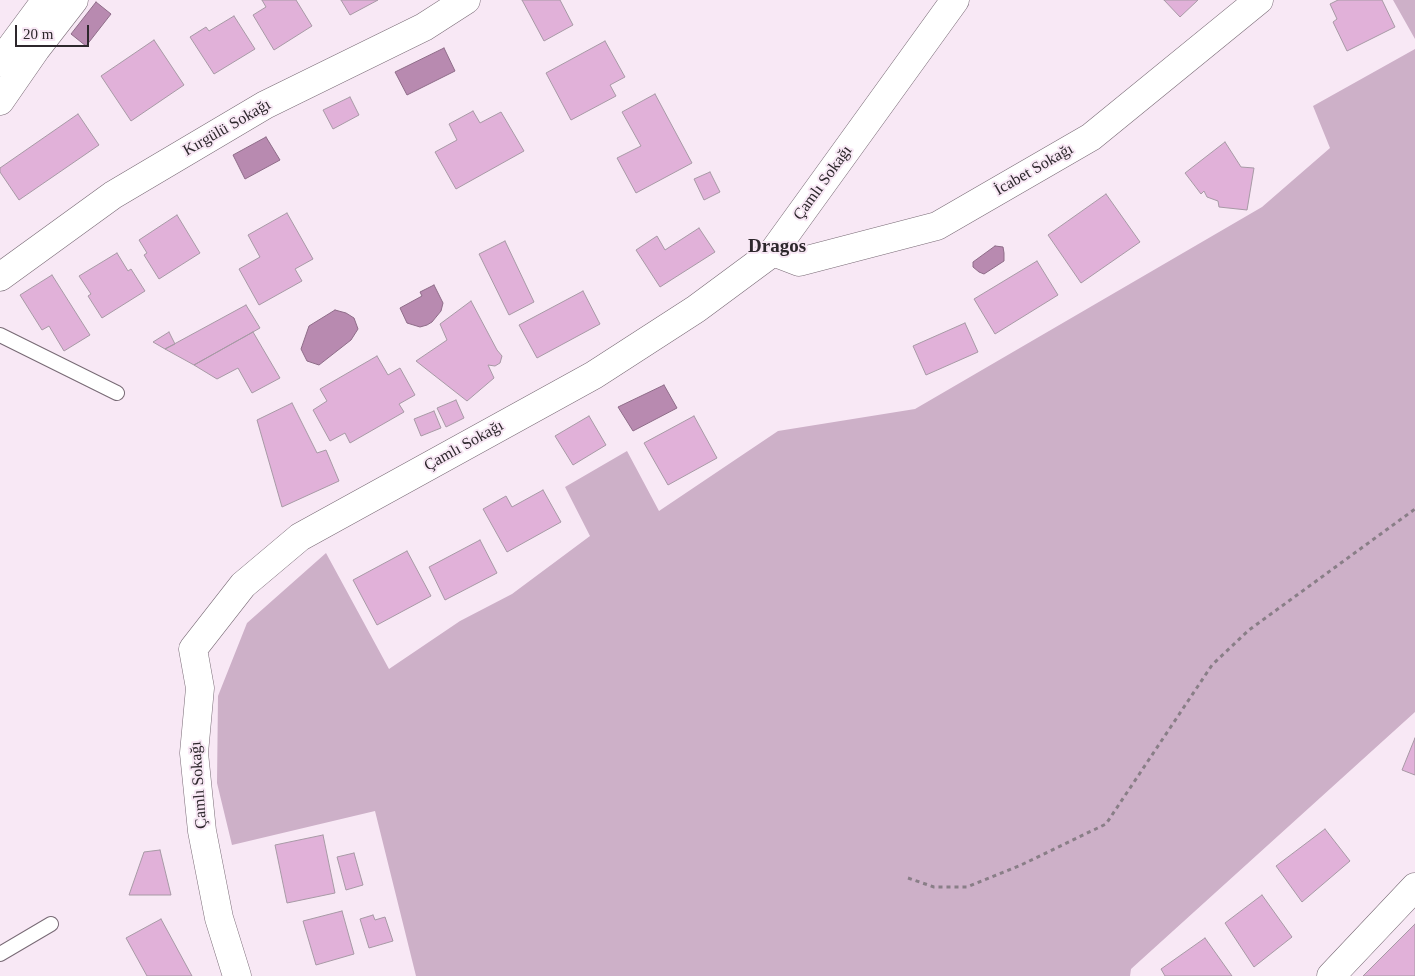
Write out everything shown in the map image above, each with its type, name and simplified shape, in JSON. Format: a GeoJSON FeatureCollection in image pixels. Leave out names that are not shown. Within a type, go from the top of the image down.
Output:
{"type":"FeatureCollection","features":[{"type":"Feature","properties":{"kind":"street"},"geometry":{"type":"LineString","coordinates":[[0,62],[46,0]]}},
{"type":"Feature","properties":{"kind":"street"},"geometry":{"type":"LineString","coordinates":[[0,102],[36,49],[74,0]]}},
{"type":"Feature","properties":{"kind":"street","name":"Kırgülü Sokağı"},"geometry":{"type":"LineString","coordinates":[[0,277],[113,195],[265,105],[424,27],[466,0]]}},
{"type":"Feature","properties":{"kind":"street","name":"Çamlı Sokağı"},"geometry":{"type":"LineString","coordinates":[[237,976],[219,918],[202,831],[194,753],[200,688],[193,649],[244,585],[300,537],[594,375],[696,309],[773,252],[955,0]]}},
{"type":"Feature","properties":{"kind":"street","name":"İcabet Sokağı"},"geometry":{"type":"LineString","coordinates":[[773,252],[799,262],[937,226],[1091,137],[1259,0]]}},
{"type":"Feature","properties":{"kind":"street"},"geometry":{"type":"LineString","coordinates":[[1331,976],[1415,887]]}},
{"type":"Feature","properties":{"kind":"lane"},"geometry":{"type":"LineString","coordinates":[[0,335],[117,393]]}},
{"type":"Feature","properties":{"kind":"lane"},"geometry":{"type":"LineString","coordinates":[[0,954],[50,924]]}},
{"type":"Feature","properties":{"kind":"path"},"geometry":{"type":"LineString","coordinates":[[908,878],[934,887],[967,887],[1021,865],[1106,824],[1212,665],[1250,630],[1415,509]]}},
{"type":"Feature","properties":{"kind":"shaded area"},"geometry":{"type":"Polygon","coordinates":[[[1393,0],[1415,0],[1415,39],[1393,0]]]}},
{"type":"Feature","properties":{"kind":"shaded area"},"geometry":{"type":"Polygon","coordinates":[[[96,2],[111,14],[86,46],[71,34],[96,2]]]}},
{"type":"Feature","properties":{"kind":"shaded area"},"geometry":{"type":"Polygon","coordinates":[[[444,48],[455,71],[407,95],[395,72],[444,48]]]}},
{"type":"Feature","properties":{"kind":"shaded area"},"geometry":{"type":"Polygon","coordinates":[[[1415,49],[1415,712],[1131,969],[1130,976],[416,976],[375,811],[232,845],[217,783],[218,696],[247,623],[326,553],[389,669],[460,621],[512,594],[590,536],[565,487],[627,451],[659,511],[778,431],[915,409],[1262,207],[1330,148],[1313,106],[1415,49]]]}},
{"type":"Feature","properties":{"kind":"shaded area"},"geometry":{"type":"Polygon","coordinates":[[[266,137],[280,160],[245,179],[233,155],[266,137]]]}},
{"type":"Feature","properties":{"kind":"shaded area"},"geometry":{"type":"Polygon","coordinates":[[[995,246],[1003,247],[1004,261],[984,274],[979,272],[973,267],[973,262],[995,246]]]}},
{"type":"Feature","properties":{"kind":"shaded area"},"geometry":{"type":"Polygon","coordinates":[[[434,285],[443,303],[441,311],[427,325],[420,327],[407,323],[400,308],[422,296],[420,292],[434,285]]]}},
{"type":"Feature","properties":{"kind":"shaded area"},"geometry":{"type":"Polygon","coordinates":[[[335,310],[346,313],[354,318],[358,329],[351,340],[319,365],[307,361],[301,349],[309,326],[335,310]]]}},
{"type":"Feature","properties":{"kind":"shaded area"},"geometry":{"type":"Polygon","coordinates":[[[664,385],[677,408],[633,431],[618,407],[664,385]]]}},
{"type":"Feature","properties":{"kind":"building"},"geometry":{"type":"Polygon","coordinates":[[[262,0],[296,0],[312,26],[274,50],[253,15],[266,7],[262,0]]]}},
{"type":"Feature","properties":{"kind":"building"},"geometry":{"type":"Polygon","coordinates":[[[341,0],[378,0],[350,15],[341,0]]]}},
{"type":"Feature","properties":{"kind":"building"},"geometry":{"type":"Polygon","coordinates":[[[522,0],[560,0],[573,25],[544,41],[522,0]]]}},
{"type":"Feature","properties":{"kind":"building"},"geometry":{"type":"Polygon","coordinates":[[[1164,0],[1198,0],[1180,17],[1164,0]]]}},
{"type":"Feature","properties":{"kind":"building"},"geometry":{"type":"Polygon","coordinates":[[[1338,0],[1382,0],[1395,27],[1347,51],[1333,22],[1337,19],[1330,4],[1338,0]]]}},
{"type":"Feature","properties":{"kind":"building"},"geometry":{"type":"Polygon","coordinates":[[[234,16],[255,49],[214,74],[190,37],[206,27],[209,31],[234,16]]]}},
{"type":"Feature","properties":{"kind":"building"},"geometry":{"type":"Polygon","coordinates":[[[154,40],[184,85],[131,121],[101,76],[154,40]]]}},
{"type":"Feature","properties":{"kind":"building"},"geometry":{"type":"Polygon","coordinates":[[[605,41],[625,77],[610,85],[616,96],[571,120],[546,73],[605,41]]]}},
{"type":"Feature","properties":{"kind":"building"},"geometry":{"type":"Polygon","coordinates":[[[655,94],[692,163],[636,193],[617,158],[641,146],[622,112],[655,94]]]}},
{"type":"Feature","properties":{"kind":"building"},"geometry":{"type":"Polygon","coordinates":[[[350,97],[359,115],[333,129],[323,110],[350,97]]]}},
{"type":"Feature","properties":{"kind":"building"},"geometry":{"type":"Polygon","coordinates":[[[473,111],[480,123],[501,112],[524,151],[456,189],[435,152],[457,140],[449,124],[473,111]]]}},
{"type":"Feature","properties":{"kind":"building"},"geometry":{"type":"Polygon","coordinates":[[[78,114],[99,145],[19,200],[0,172],[0,168],[78,114]]]}},
{"type":"Feature","properties":{"kind":"building"},"geometry":{"type":"Polygon","coordinates":[[[1225,142],[1241,167],[1254,168],[1247,210],[1219,207],[1218,201],[1207,197],[1204,191],[1201,194],[1185,173],[1225,142]]]}},
{"type":"Feature","properties":{"kind":"building"},"geometry":{"type":"Polygon","coordinates":[[[710,172],[720,192],[704,200],[694,179],[710,172]]]}},
{"type":"Feature","properties":{"kind":"building"},"geometry":{"type":"Polygon","coordinates":[[[1106,194],[1140,242],[1081,283],[1048,235],[1106,194]]]}},
{"type":"Feature","properties":{"kind":"building"},"geometry":{"type":"Polygon","coordinates":[[[287,213],[313,259],[295,269],[302,281],[259,305],[239,269],[260,257],[248,235],[287,213]]]}},
{"type":"Feature","properties":{"kind":"building"},"geometry":{"type":"Polygon","coordinates":[[[177,215],[200,253],[159,279],[144,255],[147,253],[139,240],[177,215]]]}},
{"type":"Feature","properties":{"kind":"building"},"geometry":{"type":"Polygon","coordinates":[[[699,228],[715,252],[660,287],[636,250],[657,236],[665,250],[699,228]]]}},
{"type":"Feature","properties":{"kind":"building"},"geometry":{"type":"Polygon","coordinates":[[[505,241],[534,302],[509,315],[479,254],[505,241]]]}},
{"type":"Feature","properties":{"kind":"building"},"geometry":{"type":"Polygon","coordinates":[[[117,253],[128,271],[131,269],[145,291],[102,318],[88,296],[91,294],[79,276],[117,253]]]}},
{"type":"Feature","properties":{"kind":"building"},"geometry":{"type":"Polygon","coordinates":[[[1037,261],[1058,295],[995,334],[974,299],[1037,261]]]}},
{"type":"Feature","properties":{"kind":"building"},"geometry":{"type":"Polygon","coordinates":[[[52,275],[90,335],[64,351],[49,326],[42,330],[20,295],[52,275]]]}},
{"type":"Feature","properties":{"kind":"building"},"geometry":{"type":"Polygon","coordinates":[[[583,291],[600,324],[537,358],[519,325],[583,291]]]}},
{"type":"Feature","properties":{"kind":"building"},"geometry":{"type":"Polygon","coordinates":[[[471,301],[502,356],[500,363],[495,366],[488,365],[494,378],[467,401],[416,361],[447,340],[440,324],[471,301]]]}},
{"type":"Feature","properties":{"kind":"building"},"geometry":{"type":"Polygon","coordinates":[[[246,305],[260,328],[194,365],[165,349],[246,305]]]}},
{"type":"Feature","properties":{"kind":"building"},"geometry":{"type":"Polygon","coordinates":[[[965,323],[978,352],[926,375],[913,346],[965,323]]]}},
{"type":"Feature","properties":{"kind":"building"},"geometry":{"type":"Polygon","coordinates":[[[169,332],[175,344],[165,349],[153,342],[169,332]]]}},
{"type":"Feature","properties":{"kind":"building"},"geometry":{"type":"Polygon","coordinates":[[[253,332],[280,378],[252,393],[238,368],[217,379],[194,365],[253,332]]]}},
{"type":"Feature","properties":{"kind":"building"},"geometry":{"type":"Polygon","coordinates":[[[377,356],[388,375],[400,368],[415,395],[399,404],[404,412],[350,443],[345,433],[330,441],[313,410],[327,401],[320,389],[377,356]]]}},
{"type":"Feature","properties":{"kind":"building"},"geometry":{"type":"Polygon","coordinates":[[[456,400],[464,418],[446,427],[437,408],[456,400]]]}},
{"type":"Feature","properties":{"kind":"building"},"geometry":{"type":"Polygon","coordinates":[[[292,403],[317,453],[326,450],[339,481],[282,507],[257,420],[292,403]]]}},
{"type":"Feature","properties":{"kind":"building"},"geometry":{"type":"Polygon","coordinates":[[[434,411],[441,428],[421,436],[414,419],[434,411]]]}},
{"type":"Feature","properties":{"kind":"building"},"geometry":{"type":"Polygon","coordinates":[[[589,416],[606,445],[573,465],[555,436],[589,416]]]}},
{"type":"Feature","properties":{"kind":"building"},"geometry":{"type":"Polygon","coordinates":[[[694,416],[717,458],[668,485],[644,443],[694,416]]]}},
{"type":"Feature","properties":{"kind":"building"},"geometry":{"type":"Polygon","coordinates":[[[543,490],[561,522],[507,552],[483,509],[506,496],[512,507],[543,490]]]}},
{"type":"Feature","properties":{"kind":"building"},"geometry":{"type":"Polygon","coordinates":[[[480,540],[497,573],[445,600],[429,567],[480,540]]]}},
{"type":"Feature","properties":{"kind":"building"},"geometry":{"type":"Polygon","coordinates":[[[407,551],[431,596],[377,625],[353,580],[407,551]]]}},
{"type":"Feature","properties":{"kind":"building"},"geometry":{"type":"Polygon","coordinates":[[[1415,738],[1415,775],[1402,770],[1415,738]]]}},
{"type":"Feature","properties":{"kind":"building"},"geometry":{"type":"Polygon","coordinates":[[[1325,829],[1350,861],[1302,902],[1276,866],[1325,829]]]}},
{"type":"Feature","properties":{"kind":"building"},"geometry":{"type":"Polygon","coordinates":[[[323,835],[335,893],[287,903],[275,845],[323,835]]]}},
{"type":"Feature","properties":{"kind":"building"},"geometry":{"type":"Polygon","coordinates":[[[160,850],[171,895],[129,895],[144,852],[160,850]]]}},
{"type":"Feature","properties":{"kind":"building"},"geometry":{"type":"Polygon","coordinates":[[[354,853],[363,885],[346,890],[337,857],[354,853]]]}},
{"type":"Feature","properties":{"kind":"building"},"geometry":{"type":"Polygon","coordinates":[[[1262,895],[1292,937],[1254,967],[1225,923],[1262,895]]]}},
{"type":"Feature","properties":{"kind":"building"},"geometry":{"type":"Polygon","coordinates":[[[342,911],[354,954],[316,965],[303,921],[342,911]]]}},
{"type":"Feature","properties":{"kind":"building"},"geometry":{"type":"Polygon","coordinates":[[[373,915],[375,920],[385,917],[393,941],[369,948],[360,919],[373,915]]]}},
{"type":"Feature","properties":{"kind":"building"},"geometry":{"type":"Polygon","coordinates":[[[161,919],[192,976],[147,976],[126,938],[161,919]]]}},
{"type":"Feature","properties":{"kind":"building"},"geometry":{"type":"Polygon","coordinates":[[[1415,924],[1415,976],[1363,976],[1415,924]]]}},
{"type":"Feature","properties":{"kind":"building"},"geometry":{"type":"Polygon","coordinates":[[[1205,938],[1232,976],[1165,976],[1161,969],[1205,938]]]}},
{"type":"Feature","properties":{"kind":"district","name":"Dragos"},"geometry":{"type":"Point","coordinates":[777,247]}}]}
